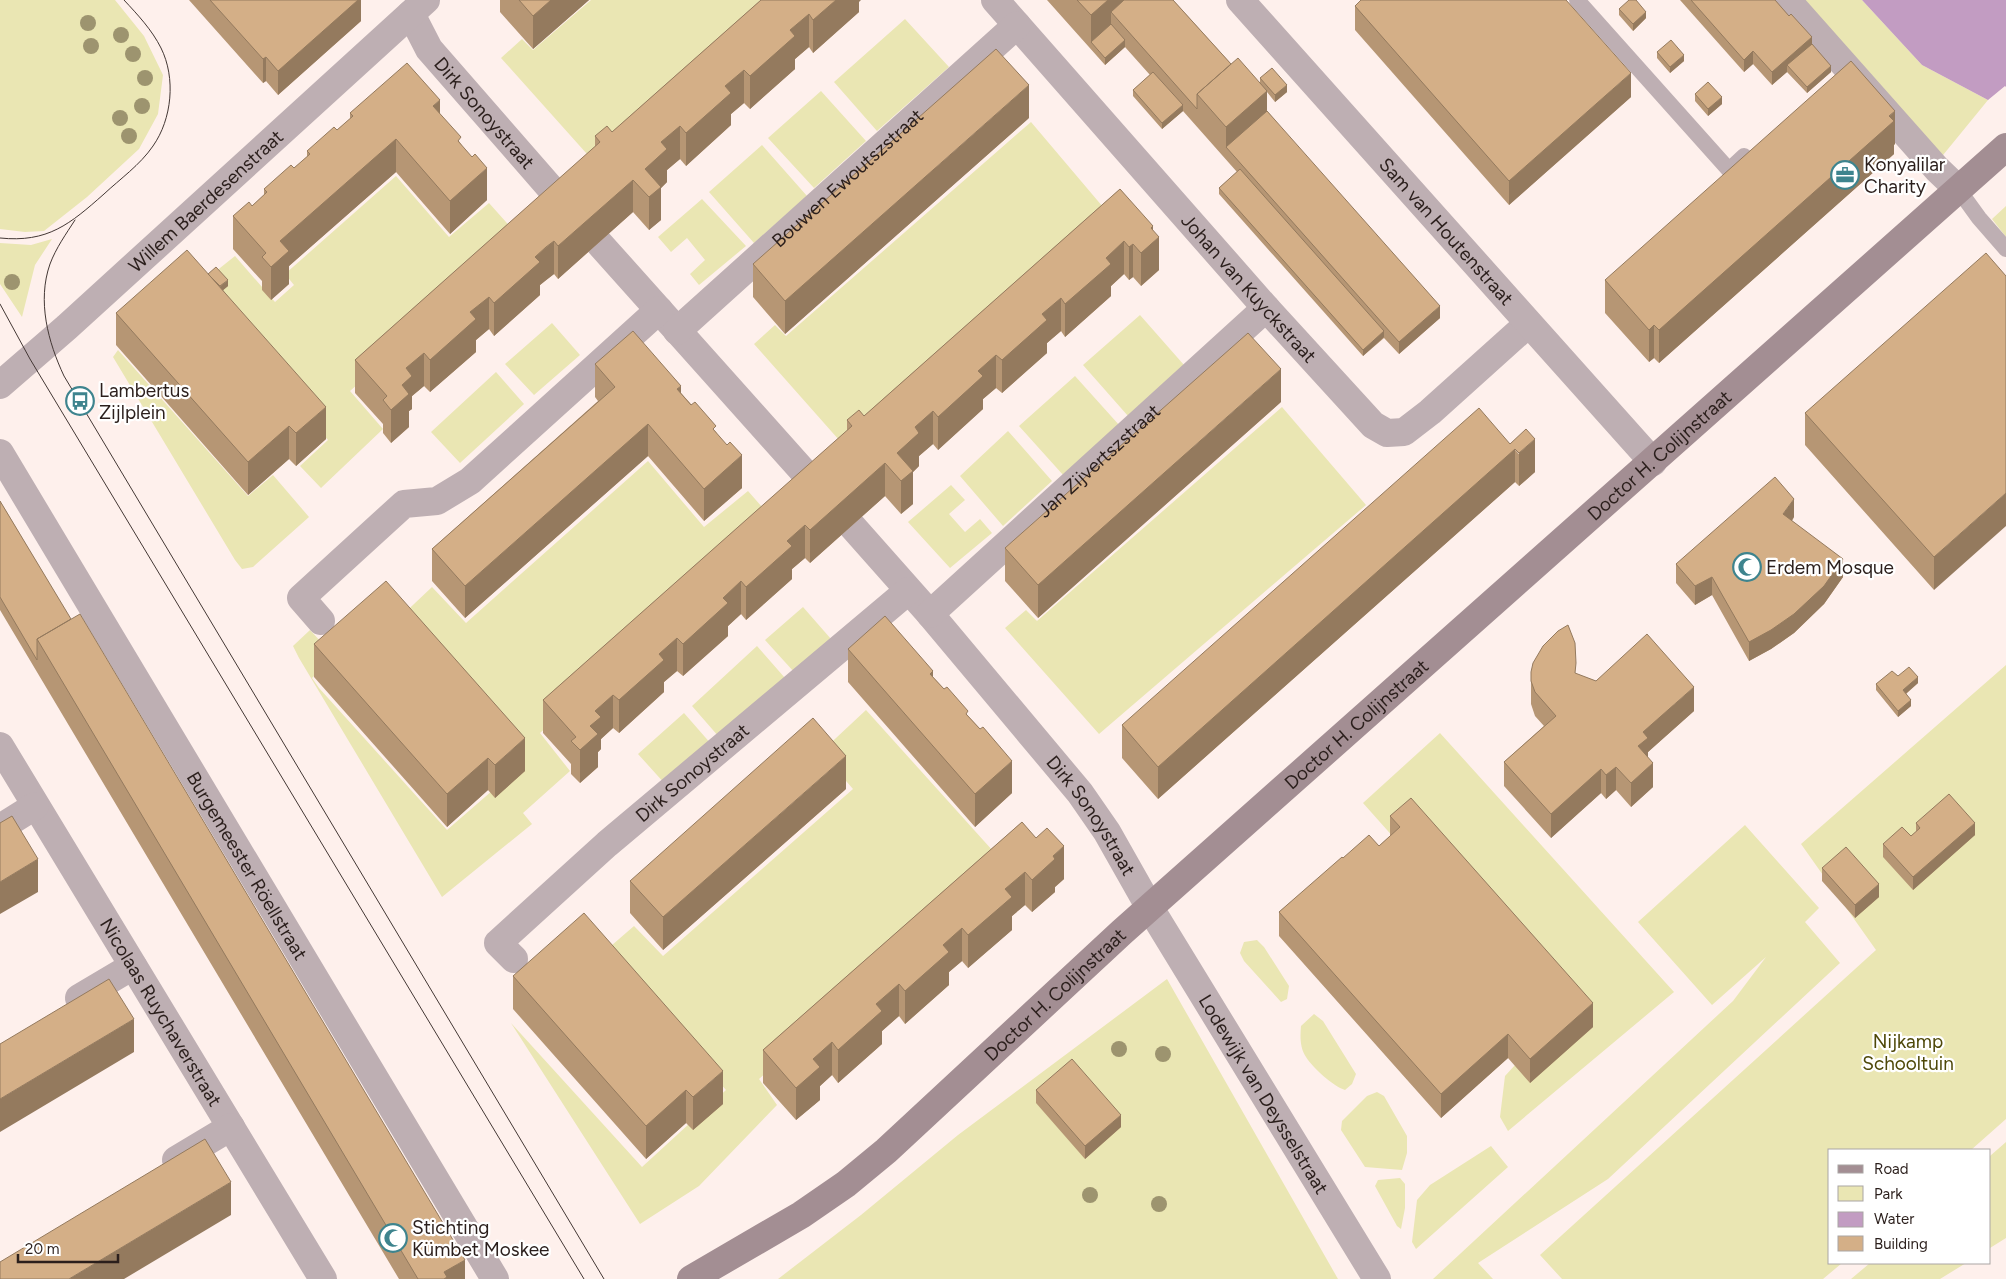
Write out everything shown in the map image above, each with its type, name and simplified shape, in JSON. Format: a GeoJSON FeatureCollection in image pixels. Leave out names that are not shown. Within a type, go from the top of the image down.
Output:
{"type":"FeatureCollection","features":[{"type":"Feature","properties":{"kind":"street","name":"Johan van Kuyckstraat"},"geometry":{"type":"LineString","coordinates":[[995,0],[1266,308],[1373,425],[1387,433],[1404,432],[1430,412],[1528,324]]}},
{"type":"Feature","properties":{"kind":"street","name":"Sam van Houtenstraat"},"geometry":{"type":"LineString","coordinates":[[1240,0],[1653,462]]}},
{"type":"Feature","properties":{"kind":"street"},"geometry":{"type":"LineString","coordinates":[[1787,0],[1937,169],[1958,189]]}},
{"type":"Feature","properties":{"kind":"street","name":"Dirk Sonoystraat"},"geometry":{"type":"LineString","coordinates":[[418,7],[429,49],[566,206]]}},
{"type":"Feature","properties":{"kind":"street","name":"Willem Baerdesenstraat"},"geometry":{"type":"LineString","coordinates":[[0,385],[74,321],[418,7]]}},
{"type":"Feature","properties":{"kind":"street","name":"Bouwen Ewoutszstraat"},"geometry":{"type":"LineString","coordinates":[[677,331],[1017,25]]}},
{"type":"Feature","properties":{"kind":"street","name":"Doctor H. Colijnstraat"},"geometry":{"type":"LineString","coordinates":[[691,1279],[802,1215],[846,1184],[886,1151],[1150,908],[2006,147]]}},
{"type":"Feature","properties":{"kind":"street"},"geometry":{"type":"LineString","coordinates":[[599,243],[819,489]]}},
{"type":"Feature","properties":{"kind":"street","name":"Jan Zijvertszstraat"},"geometry":{"type":"LineString","coordinates":[[930,614],[1266,308]]}},
{"type":"Feature","properties":{"kind":"street"},"geometry":{"type":"LineString","coordinates":[[321,621],[301,598],[404,504],[438,501],[470,481],[659,310]]}},
{"type":"Feature","properties":{"kind":"street","name":"Burgemeester Röellstraat"},"geometry":{"type":"LineString","coordinates":[[0,453],[494,1279]]}},
{"type":"Feature","properties":{"kind":"street","name":"Dirk Sonoystraat"},"geometry":{"type":"LineString","coordinates":[[852,526],[930,614],[1080,793],[1107,832],[1150,908]]}},
{"type":"Feature","properties":{"kind":"street","name":"Dirk Sonoystraat"},"geometry":{"type":"LineString","coordinates":[[514,959],[498,943],[608,844],[908,591]]}},
{"type":"Feature","properties":{"kind":"street","name":"Nicolaas Ruychaverstraat"},"geometry":{"type":"LineString","coordinates":[[0,746],[323,1279]]}},
{"type":"Feature","properties":{"kind":"street"},"geometry":{"type":"LineString","coordinates":[[0,828],[35,806]]}},
{"type":"Feature","properties":{"kind":"street","name":"Lodewijk van Deysselstraat"},"geometry":{"type":"LineString","coordinates":[[1150,908],[1377,1279]]}},
{"type":"Feature","properties":{"kind":"street"},"geometry":{"type":"LineString","coordinates":[[58,1010],[133,966]]}},
{"type":"Feature","properties":{"kind":"street"},"geometry":{"type":"LineString","coordinates":[[154,1173],[231,1127]]}},
{"type":"Feature","properties":{"kind":"lane"},"geometry":{"type":"LineString","coordinates":[[1577,0],[1729,170],[1758,144]]}},
{"type":"Feature","properties":{"kind":"lane"},"geometry":{"type":"LineString","coordinates":[[1958,189],[1979,218],[2006,249]]}},
{"type":"Feature","properties":{"kind":"green space"},"geometry":{"type":"Polygon","coordinates":[[[0,0],[115,0],[144,36],[163,75],[158,114],[139,149],[87,197],[44,231],[25,232],[0,229],[0,0]]]}},
{"type":"Feature","properties":{"kind":"green space"},"geometry":{"type":"Polygon","coordinates":[[[591,0],[785,0],[595,163],[501,58],[522,39],[533,50],[591,0]]]}},
{"type":"Feature","properties":{"kind":"green space"},"geometry":{"type":"Polygon","coordinates":[[[1797,0],[1862,0],[1922,65],[1988,100],[1939,160],[1797,0]]]}},
{"type":"Feature","properties":{"kind":"green space"},"geometry":{"type":"Polygon","coordinates":[[[905,19],[949,67],[877,131],[834,82],[905,19]]]}},
{"type":"Feature","properties":{"kind":"green space"},"geometry":{"type":"Polygon","coordinates":[[[821,91],[866,141],[814,188],[768,138],[821,91]]]}},
{"type":"Feature","properties":{"kind":"green space"},"geometry":{"type":"Polygon","coordinates":[[[1031,122],[1114,220],[847,449],[754,344],[775,325],[786,336],[1031,122]]]}},
{"type":"Feature","properties":{"kind":"green space"},"geometry":{"type":"Polygon","coordinates":[[[762,145],[807,196],[754,243],[709,192],[762,145]]]}},
{"type":"Feature","properties":{"kind":"green space"},"geometry":{"type":"Polygon","coordinates":[[[396,176],[449,237],[489,203],[522,240],[350,391],[383,429],[321,488],[300,466],[328,440],[195,288],[235,256],[275,302],[294,285],[285,274],[396,176]]]}},
{"type":"Feature","properties":{"kind":"green space"},"geometry":{"type":"Polygon","coordinates":[[[702,199],[746,246],[699,285],[690,274],[705,260],[687,238],[671,252],[658,237],[702,199]]]}},
{"type":"Feature","properties":{"kind":"green space"},"geometry":{"type":"Polygon","coordinates":[[[2006,206],[2006,237],[1992,219],[2006,206]]]}},
{"type":"Feature","properties":{"kind":"green space"},"geometry":{"type":"Polygon","coordinates":[[[52,239],[35,265],[22,317],[0,284],[0,243],[31,245],[52,239]]]}},
{"type":"Feature","properties":{"kind":"green space"},"geometry":{"type":"Polygon","coordinates":[[[1140,315],[1184,365],[1128,416],[1083,365],[1140,315]]]}},
{"type":"Feature","properties":{"kind":"green space"},"geometry":{"type":"Polygon","coordinates":[[[552,323],[580,355],[534,395],[505,364],[552,323]]]}},
{"type":"Feature","properties":{"kind":"green space"},"geometry":{"type":"Polygon","coordinates":[[[118,350],[248,496],[273,475],[309,517],[253,567],[242,569],[235,560],[113,357],[118,350]]]}},
{"type":"Feature","properties":{"kind":"green space"},"geometry":{"type":"Polygon","coordinates":[[[496,372],[524,404],[460,463],[431,432],[496,372]]]}},
{"type":"Feature","properties":{"kind":"green space"},"geometry":{"type":"Polygon","coordinates":[[[1075,376],[1120,426],[1064,476],[1019,426],[1075,376]]]}},
{"type":"Feature","properties":{"kind":"green space"},"geometry":{"type":"Polygon","coordinates":[[[1282,407],[1366,505],[1099,734],[1005,628],[1026,610],[1037,621],[1282,407]]]}},
{"type":"Feature","properties":{"kind":"green space"},"geometry":{"type":"Polygon","coordinates":[[[1008,431],[1052,481],[1003,526],[960,476],[1008,431]]]}},
{"type":"Feature","properties":{"kind":"green space"},"geometry":{"type":"Polygon","coordinates":[[[648,461],[704,527],[748,491],[775,522],[540,733],[570,771],[523,813],[532,824],[442,897],[293,646],[310,630],[334,656],[312,678],[447,830],[523,764],[396,621],[432,587],[466,623],[648,461]]]}},
{"type":"Feature","properties":{"kind":"green space"},"geometry":{"type":"Polygon","coordinates":[[[951,485],[965,500],[949,514],[965,532],[980,519],[992,533],[950,568],[908,522],[951,485]]]}},
{"type":"Feature","properties":{"kind":"green space"},"geometry":{"type":"Polygon","coordinates":[[[803,607],[831,639],[794,672],[765,640],[803,607]]]}},
{"type":"Feature","properties":{"kind":"green space"},"geometry":{"type":"Polygon","coordinates":[[[757,646],[785,678],[719,737],[692,706],[757,646]]]}},
{"type":"Feature","properties":{"kind":"green space","name":"Nijkamp Schooltuin"},"geometry":{"type":"Polygon","coordinates":[[[2006,665],[2006,1119],[1972,1149],[1828,1149],[1828,1264],[1841,1264],[1823,1279],[1562,1279],[1540,1255],[1876,950],[1801,844],[2006,665]]]}},
{"type":"Feature","properties":{"kind":"green space"},"geometry":{"type":"Polygon","coordinates":[[[866,710],[1002,861],[759,1079],[777,1105],[699,1186],[640,1224],[511,1023],[642,1167],[726,1090],[604,952],[634,926],[663,956],[853,789],[821,752],[866,710]]]}},
{"type":"Feature","properties":{"kind":"green space"},"geometry":{"type":"Polygon","coordinates":[[[684,713],[712,745],[666,785],[638,754],[684,713]]]}},
{"type":"Feature","properties":{"kind":"green space"},"geometry":{"type":"Polygon","coordinates":[[[1440,733],[1674,992],[1508,1131],[1500,1117],[1505,1076],[1556,1020],[1363,803],[1440,733]]]}},
{"type":"Feature","properties":{"kind":"green space"},"geometry":{"type":"Polygon","coordinates":[[[1745,825],[1819,908],[1805,922],[1840,963],[1608,1179],[1478,1263],[1493,1279],[1433,1279],[1733,1001],[1766,957],[1712,1005],[1638,922],[1745,825]]]}},
{"type":"Feature","properties":{"kind":"green space"},"geometry":{"type":"Polygon","coordinates":[[[1257,940],[1264,947],[1289,986],[1287,999],[1281,1002],[1244,961],[1240,953],[1244,942],[1257,940]]]}},
{"type":"Feature","properties":{"kind":"green space"},"geometry":{"type":"Polygon","coordinates":[[[1167,979],[1338,1279],[778,1279],[861,1215],[958,1135],[1167,979]]]}},
{"type":"Feature","properties":{"kind":"green space"},"geometry":{"type":"Polygon","coordinates":[[[1314,1014],[1323,1021],[1356,1074],[1352,1084],[1345,1090],[1324,1076],[1304,1054],[1301,1042],[1301,1026],[1314,1014]]]}},
{"type":"Feature","properties":{"kind":"green space"},"geometry":{"type":"Polygon","coordinates":[[[1377,1092],[1384,1096],[1407,1136],[1407,1153],[1402,1170],[1365,1167],[1341,1130],[1342,1121],[1367,1096],[1377,1092]]]}},
{"type":"Feature","properties":{"kind":"green space"},"geometry":{"type":"Polygon","coordinates":[[[2006,1142],[2006,1238],[1991,1247],[1991,1155],[2006,1142]]]}},
{"type":"Feature","properties":{"kind":"green space"},"geometry":{"type":"Polygon","coordinates":[[[1491,1146],[1508,1167],[1416,1249],[1412,1242],[1417,1200],[1430,1185],[1491,1146]]]}},
{"type":"Feature","properties":{"kind":"green space"},"geometry":{"type":"Polygon","coordinates":[[[1400,1178],[1405,1184],[1405,1208],[1401,1229],[1397,1226],[1375,1186],[1378,1180],[1400,1178]]]}},
{"type":"Feature","properties":{"kind":"green space"},"geometry":{"type":"Polygon","coordinates":[[[1869,1264],[1964,1264],[1940,1279],[1851,1279],[1869,1264]]]}},
{"type":"Feature","properties":{"kind":"water"},"geometry":{"type":"Polygon","coordinates":[[[1862,0],[2006,0],[2006,87],[1988,100],[1922,65],[1862,0]]]}},
{"type":"Feature","properties":{"kind":"building"},"geometry":{"type":"Polygon","coordinates":[[[210,0],[358,0],[278,71],[266,57],[263,59],[210,0]]]}},
{"type":"Feature","properties":{"kind":"building"},"geometry":{"type":"Polygon","coordinates":[[[519,0],[551,0],[533,16],[519,0]]]}},
{"type":"Feature","properties":{"kind":"building"},"geometry":{"type":"Polygon","coordinates":[[[761,0],[836,0],[813,20],[809,14],[790,30],[795,36],[750,76],[744,70],[725,86],[731,93],[686,133],[680,126],[661,142],[667,149],[645,169],[661,187],[649,197],[633,180],[558,246],[554,241],[546,247],[535,257],[540,262],[494,303],[489,297],[470,312],[476,319],[430,360],[424,353],[406,368],[412,376],[402,385],[409,394],[391,410],[383,400],[387,396],[355,360],[600,142],[595,136],[607,126],[612,132],[761,0]]]}},
{"type":"Feature","properties":{"kind":"building"},"geometry":{"type":"Polygon","coordinates":[[[1077,0],[1108,0],[1091,15],[1077,0]]]}},
{"type":"Feature","properties":{"kind":"building"},"geometry":{"type":"Polygon","coordinates":[[[1124,0],[1173,0],[1231,64],[1197,94],[1197,109],[1111,12],[1124,0]]]}},
{"type":"Feature","properties":{"kind":"building"},"geometry":{"type":"Polygon","coordinates":[[[1361,0],[1566,0],[1631,73],[1509,181],[1355,6],[1361,0]]]}},
{"type":"Feature","properties":{"kind":"building"},"geometry":{"type":"Polygon","coordinates":[[[1629,0],[1636,0],[1646,12],[1633,24],[1619,9],[1629,0]]]}},
{"type":"Feature","properties":{"kind":"building"},"geometry":{"type":"Polygon","coordinates":[[[1691,0],[1775,0],[1812,37],[1772,72],[1753,51],[1744,60],[1691,0]]]}},
{"type":"Feature","properties":{"kind":"building"},"geometry":{"type":"Polygon","coordinates":[[[1111,24],[1125,40],[1105,58],[1091,42],[1111,24]]]}},
{"type":"Feature","properties":{"kind":"building"},"geometry":{"type":"Polygon","coordinates":[[[1671,40],[1684,55],[1670,67],[1657,52],[1671,40]]]}},
{"type":"Feature","properties":{"kind":"building"},"geometry":{"type":"Polygon","coordinates":[[[1812,44],[1831,66],[1807,87],[1787,65],[1812,44]]]}},
{"type":"Feature","properties":{"kind":"building"},"geometry":{"type":"Polygon","coordinates":[[[996,49],[1029,85],[785,301],[753,264],[996,49]]]}},
{"type":"Feature","properties":{"kind":"building"},"geometry":{"type":"Polygon","coordinates":[[[1238,58],[1267,91],[1226,127],[1197,94],[1238,58]]]}},
{"type":"Feature","properties":{"kind":"building"},"geometry":{"type":"Polygon","coordinates":[[[1851,61],[1895,111],[1889,116],[1894,121],[1659,330],[1654,325],[1649,330],[1605,280],[1851,61]]]}},
{"type":"Feature","properties":{"kind":"building"},"geometry":{"type":"Polygon","coordinates":[[[407,63],[440,100],[433,106],[461,137],[458,141],[472,157],[475,154],[487,168],[450,201],[396,139],[280,241],[289,251],[271,267],[262,257],[266,253],[233,216],[249,202],[252,206],[267,192],[264,189],[291,165],[294,168],[310,154],[307,151],[334,127],[337,130],[353,116],[350,113],[407,63]]]}},
{"type":"Feature","properties":{"kind":"building"},"geometry":{"type":"Polygon","coordinates":[[[1272,68],[1287,85],[1275,95],[1260,78],[1272,68]]]}},
{"type":"Feature","properties":{"kind":"building"},"geometry":{"type":"Polygon","coordinates":[[[1153,72],[1183,105],[1162,123],[1133,90],[1153,72]]]}},
{"type":"Feature","properties":{"kind":"building"},"geometry":{"type":"Polygon","coordinates":[[[1708,82],[1722,97],[1708,109],[1695,94],[1708,82]]]}},
{"type":"Feature","properties":{"kind":"building"},"geometry":{"type":"Polygon","coordinates":[[[1267,111],[1440,306],[1399,342],[1226,147],[1267,111]]]}},
{"type":"Feature","properties":{"kind":"building"},"geometry":{"type":"Polygon","coordinates":[[[1240,169],[1384,331],[1363,350],[1219,188],[1240,169]]]}},
{"type":"Feature","properties":{"kind":"building"},"geometry":{"type":"Polygon","coordinates":[[[1120,189],[1153,226],[1151,228],[1159,237],[1141,253],[1133,244],[1129,247],[1124,241],[1106,258],[1111,264],[1065,304],[1061,298],[1042,314],[1047,320],[1002,360],[996,355],[978,371],[983,376],[938,417],[933,411],[915,427],[919,433],[897,453],[913,471],[901,481],[885,463],[810,530],[805,525],[787,541],[792,546],[746,587],[741,581],[723,598],[728,603],[683,644],[677,638],[659,654],[664,660],[619,700],[613,695],[595,711],[601,717],[590,726],[598,734],[580,750],[571,741],[576,737],[543,700],[852,426],[847,420],[859,410],[864,416],[1120,189]]]}},
{"type":"Feature","properties":{"kind":"building"},"geometry":{"type":"Polygon","coordinates":[[[187,250],[326,407],[296,433],[289,426],[248,462],[116,313],[187,250]]]}},
{"type":"Feature","properties":{"kind":"building"},"geometry":{"type":"Polygon","coordinates":[[[1986,253],[2006,276],[2006,493],[1934,557],[1805,413],[1986,253]]]}},
{"type":"Feature","properties":{"kind":"building"},"geometry":{"type":"Polygon","coordinates":[[[216,267],[228,280],[220,286],[208,274],[216,267]]]}},
{"type":"Feature","properties":{"kind":"building"},"geometry":{"type":"Polygon","coordinates":[[[633,331],[681,386],[677,389],[691,405],[695,402],[716,426],[713,429],[727,445],[730,442],[742,455],[704,489],[648,424],[465,586],[432,549],[615,387],[595,364],[633,331]]]}},
{"type":"Feature","properties":{"kind":"building"},"geometry":{"type":"Polygon","coordinates":[[[1248,333],[1281,369],[1038,585],[1005,548],[1248,333]]]}},
{"type":"Feature","properties":{"kind":"building"},"geometry":{"type":"Polygon","coordinates":[[[1479,408],[1510,444],[1526,429],[1535,439],[1519,453],[1515,449],[1158,767],[1122,725],[1479,408]]]}},
{"type":"Feature","properties":{"kind":"building"},"geometry":{"type":"Polygon","coordinates":[[[1775,477],[1794,499],[1783,514],[1843,559],[1824,586],[1794,614],[1749,642],[1712,577],[1695,586],[1676,564],[1775,477]]]}},
{"type":"Feature","properties":{"kind":"building"},"geometry":{"type":"Polygon","coordinates":[[[0,501],[71,619],[37,639],[37,660],[0,597],[0,501]]]}},
{"type":"Feature","properties":{"kind":"building"},"geometry":{"type":"Polygon","coordinates":[[[386,581],[525,738],[495,765],[488,758],[447,794],[314,644],[386,581]]]}},
{"type":"Feature","properties":{"kind":"building"},"geometry":{"type":"Polygon","coordinates":[[[80,614],[465,1260],[444,1272],[447,1277],[444,1279],[418,1279],[37,639],[80,614]]]}},
{"type":"Feature","properties":{"kind":"building"},"geometry":{"type":"Polygon","coordinates":[[[885,616],[933,671],[930,674],[944,689],[947,687],[968,711],[966,714],[980,729],[983,727],[1012,761],[975,794],[848,649],[885,616]]]}},
{"type":"Feature","properties":{"kind":"building"},"geometry":{"type":"Polygon","coordinates":[[[1568,625],[1575,643],[1575,673],[1596,681],[1647,634],[1694,687],[1643,732],[1648,738],[1638,746],[1653,763],[1631,783],[1616,767],[1606,775],[1601,769],[1551,814],[1504,762],[1556,716],[1535,692],[1531,681],[1531,672],[1533,663],[1543,646],[1558,631],[1568,625]]]}},
{"type":"Feature","properties":{"kind":"building"},"geometry":{"type":"Polygon","coordinates":[[[1909,667],[1918,677],[1903,690],[1911,700],[1898,711],[1876,684],[1892,671],[1898,676],[1909,667]]]}},
{"type":"Feature","properties":{"kind":"building"},"geometry":{"type":"Polygon","coordinates":[[[813,718],[846,756],[663,917],[630,881],[813,718]]]}},
{"type":"Feature","properties":{"kind":"building"},"geometry":{"type":"Polygon","coordinates":[[[1949,794],[1975,823],[1913,877],[1883,844],[1902,827],[1911,836],[1920,828],[1916,823],[1949,794]]]}},
{"type":"Feature","properties":{"kind":"building"},"geometry":{"type":"Polygon","coordinates":[[[1411,798],[1593,1003],[1530,1059],[1508,1034],[1441,1094],[1279,912],[1369,835],[1379,846],[1400,827],[1390,816],[1411,798]]]}},
{"type":"Feature","properties":{"kind":"building"},"geometry":{"type":"Polygon","coordinates":[[[12,816],[38,859],[0,882],[0,823],[12,816]]]}},
{"type":"Feature","properties":{"kind":"building"},"geometry":{"type":"Polygon","coordinates":[[[1022,822],[1036,838],[1047,828],[1064,846],[1053,856],[1055,859],[1032,880],[1025,872],[1005,889],[1012,897],[968,935],[962,928],[943,945],[949,952],[905,991],[899,984],[876,1004],[882,1011],[838,1050],[832,1042],[813,1059],[820,1067],[796,1088],[763,1050],[1022,822]]]}},
{"type":"Feature","properties":{"kind":"building"},"geometry":{"type":"Polygon","coordinates":[[[1846,847],[1879,884],[1855,905],[1822,868],[1846,847]]]}},
{"type":"Feature","properties":{"kind":"building"},"geometry":{"type":"Polygon","coordinates":[[[584,913],[723,1071],[693,1097],[686,1090],[646,1126],[513,976],[584,913]]]}},
{"type":"Feature","properties":{"kind":"building"},"geometry":{"type":"Polygon","coordinates":[[[109,979],[134,1019],[0,1099],[0,1044],[109,979]]]}},
{"type":"Feature","properties":{"kind":"building"},"geometry":{"type":"Polygon","coordinates":[[[1072,1059],[1121,1115],[1085,1146],[1036,1090],[1072,1059]]]}},
{"type":"Feature","properties":{"kind":"building"},"geometry":{"type":"Polygon","coordinates":[[[205,1139],[231,1182],[69,1279],[0,1279],[0,1262],[205,1139]]]}},
{"type":"Feature","properties":{"kind":"tram line"},"geometry":{"type":"LineString","coordinates":[[0,238],[17,239],[45,234],[69,222],[92,205],[136,166],[148,153],[159,135],[168,111],[170,98],[169,72],[166,60],[153,35],[124,0]]}},
{"type":"Feature","properties":{"kind":"tram line"},"geometry":{"type":"LineString","coordinates":[[75,220],[52,258],[44,292],[44,307],[49,335],[64,376],[604,1279]]}},
{"type":"Feature","properties":{"kind":"tram line"},"geometry":{"type":"LineString","coordinates":[[0,304],[30,359],[584,1279]]}},
{"type":"Feature","properties":{"kind":"place","name":"Konyalilar Charity"},"geometry":{"type":"Point","coordinates":[1845,175]}},
{"type":"Feature","properties":{"kind":"place","name":"Lambertus Zijlplein"},"geometry":{"type":"Point","coordinates":[80,401]}},
{"type":"Feature","properties":{"kind":"place","name":"Erdem Mosque"},"geometry":{"type":"Point","coordinates":[1747,567]}},
{"type":"Feature","properties":{"kind":"place","name":"Stichting Kümbet Moskee"},"geometry":{"type":"Point","coordinates":[393,1238]}}]}
